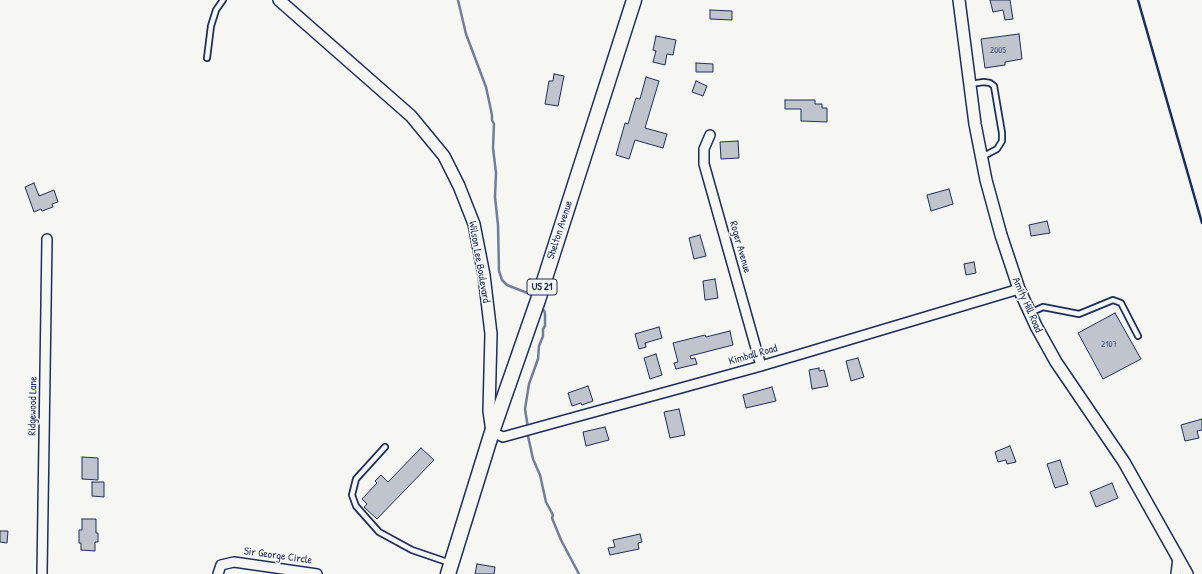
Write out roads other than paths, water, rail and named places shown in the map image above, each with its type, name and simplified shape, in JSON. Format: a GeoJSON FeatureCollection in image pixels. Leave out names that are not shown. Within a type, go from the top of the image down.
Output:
{"type":"FeatureCollection","features":[{"type":"Feature","properties":{"kind":"main road","name":"Shelton Avenue"},"geometry":{"type":"LineString","coordinates":[[450,568],[492,432],[538,300],[634,0]]}},
{"type":"Feature","properties":{"kind":"street","name":"Wilson Lee Boulevard"},"geometry":{"type":"LineString","coordinates":[[279,0],[411,116],[444,156],[456,180],[474,224],[484,275],[491,334],[489,412],[492,432]]}},
{"type":"Feature","properties":{"kind":"street","name":"Amity Hill Road"},"geometry":{"type":"LineString","coordinates":[[959,0],[975,124],[986,180],[1001,235],[1019,289],[1036,326],[1056,362],[1124,462],[1187,574]]}},
{"type":"Feature","properties":{"kind":"street","name":"Roger Avenue"},"geometry":{"type":"LineString","coordinates":[[710,135],[704,149],[704,164],[761,366]]}},
{"type":"Feature","properties":{"kind":"street","name":"Ridgewood Lane"},"geometry":{"type":"LineString","coordinates":[[42,574],[48,239]]}},
{"type":"Feature","properties":{"kind":"street","name":"Kimball Road"},"geometry":{"type":"LineString","coordinates":[[492,432],[503,437],[761,366],[1019,289]]}},
{"type":"Feature","properties":{"kind":"street"},"geometry":{"type":"LineString","coordinates":[[1176,574],[1178,558]]}},
{"type":"Feature","properties":{"kind":"street","name":"Sir George Circle"},"geometry":{"type":"LineString","coordinates":[[218,574],[221,565],[234,562],[317,574]]}},
{"type":"Feature","properties":{"kind":"lane"},"geometry":{"type":"LineString","coordinates":[[207,58],[211,26],[216,10],[223,0]]}},
{"type":"Feature","properties":{"kind":"lane"},"geometry":{"type":"LineString","coordinates":[[970,84],[984,82],[990,83],[994,86],[1001,126],[1002,141],[997,149],[982,157]]}},
{"type":"Feature","properties":{"kind":"lane"},"geometry":{"type":"LineString","coordinates":[[1030,313],[1043,307],[1079,314],[1113,300],[1121,303],[1138,336]]}},
{"type":"Feature","properties":{"kind":"lane"},"geometry":{"type":"LineString","coordinates":[[385,447],[356,479],[352,495],[356,506],[379,532],[450,568]]}},
{"type":"Feature","properties":{"kind":"waterway"},"geometry":{"type":"LineString","coordinates":[[458,0],[466,34],[486,87],[494,124],[493,148],[496,173],[495,197],[498,225],[499,271],[502,280],[507,285],[534,297]]}},
{"type":"Feature","properties":{"kind":"waterway"},"geometry":{"type":"LineString","coordinates":[[528,428],[525,409],[529,384],[538,359],[539,346],[545,326],[545,313],[542,307]]}},
{"type":"Feature","properties":{"kind":"waterway"},"geometry":{"type":"LineString","coordinates":[[528,433],[533,459],[540,475],[546,502],[553,515],[552,518],[561,540],[579,574]]}},
{"type":"Feature","properties":{"kind":"railway"},"geometry":{"type":"LineString","coordinates":[[1138,0],[1202,223]]}}]}
